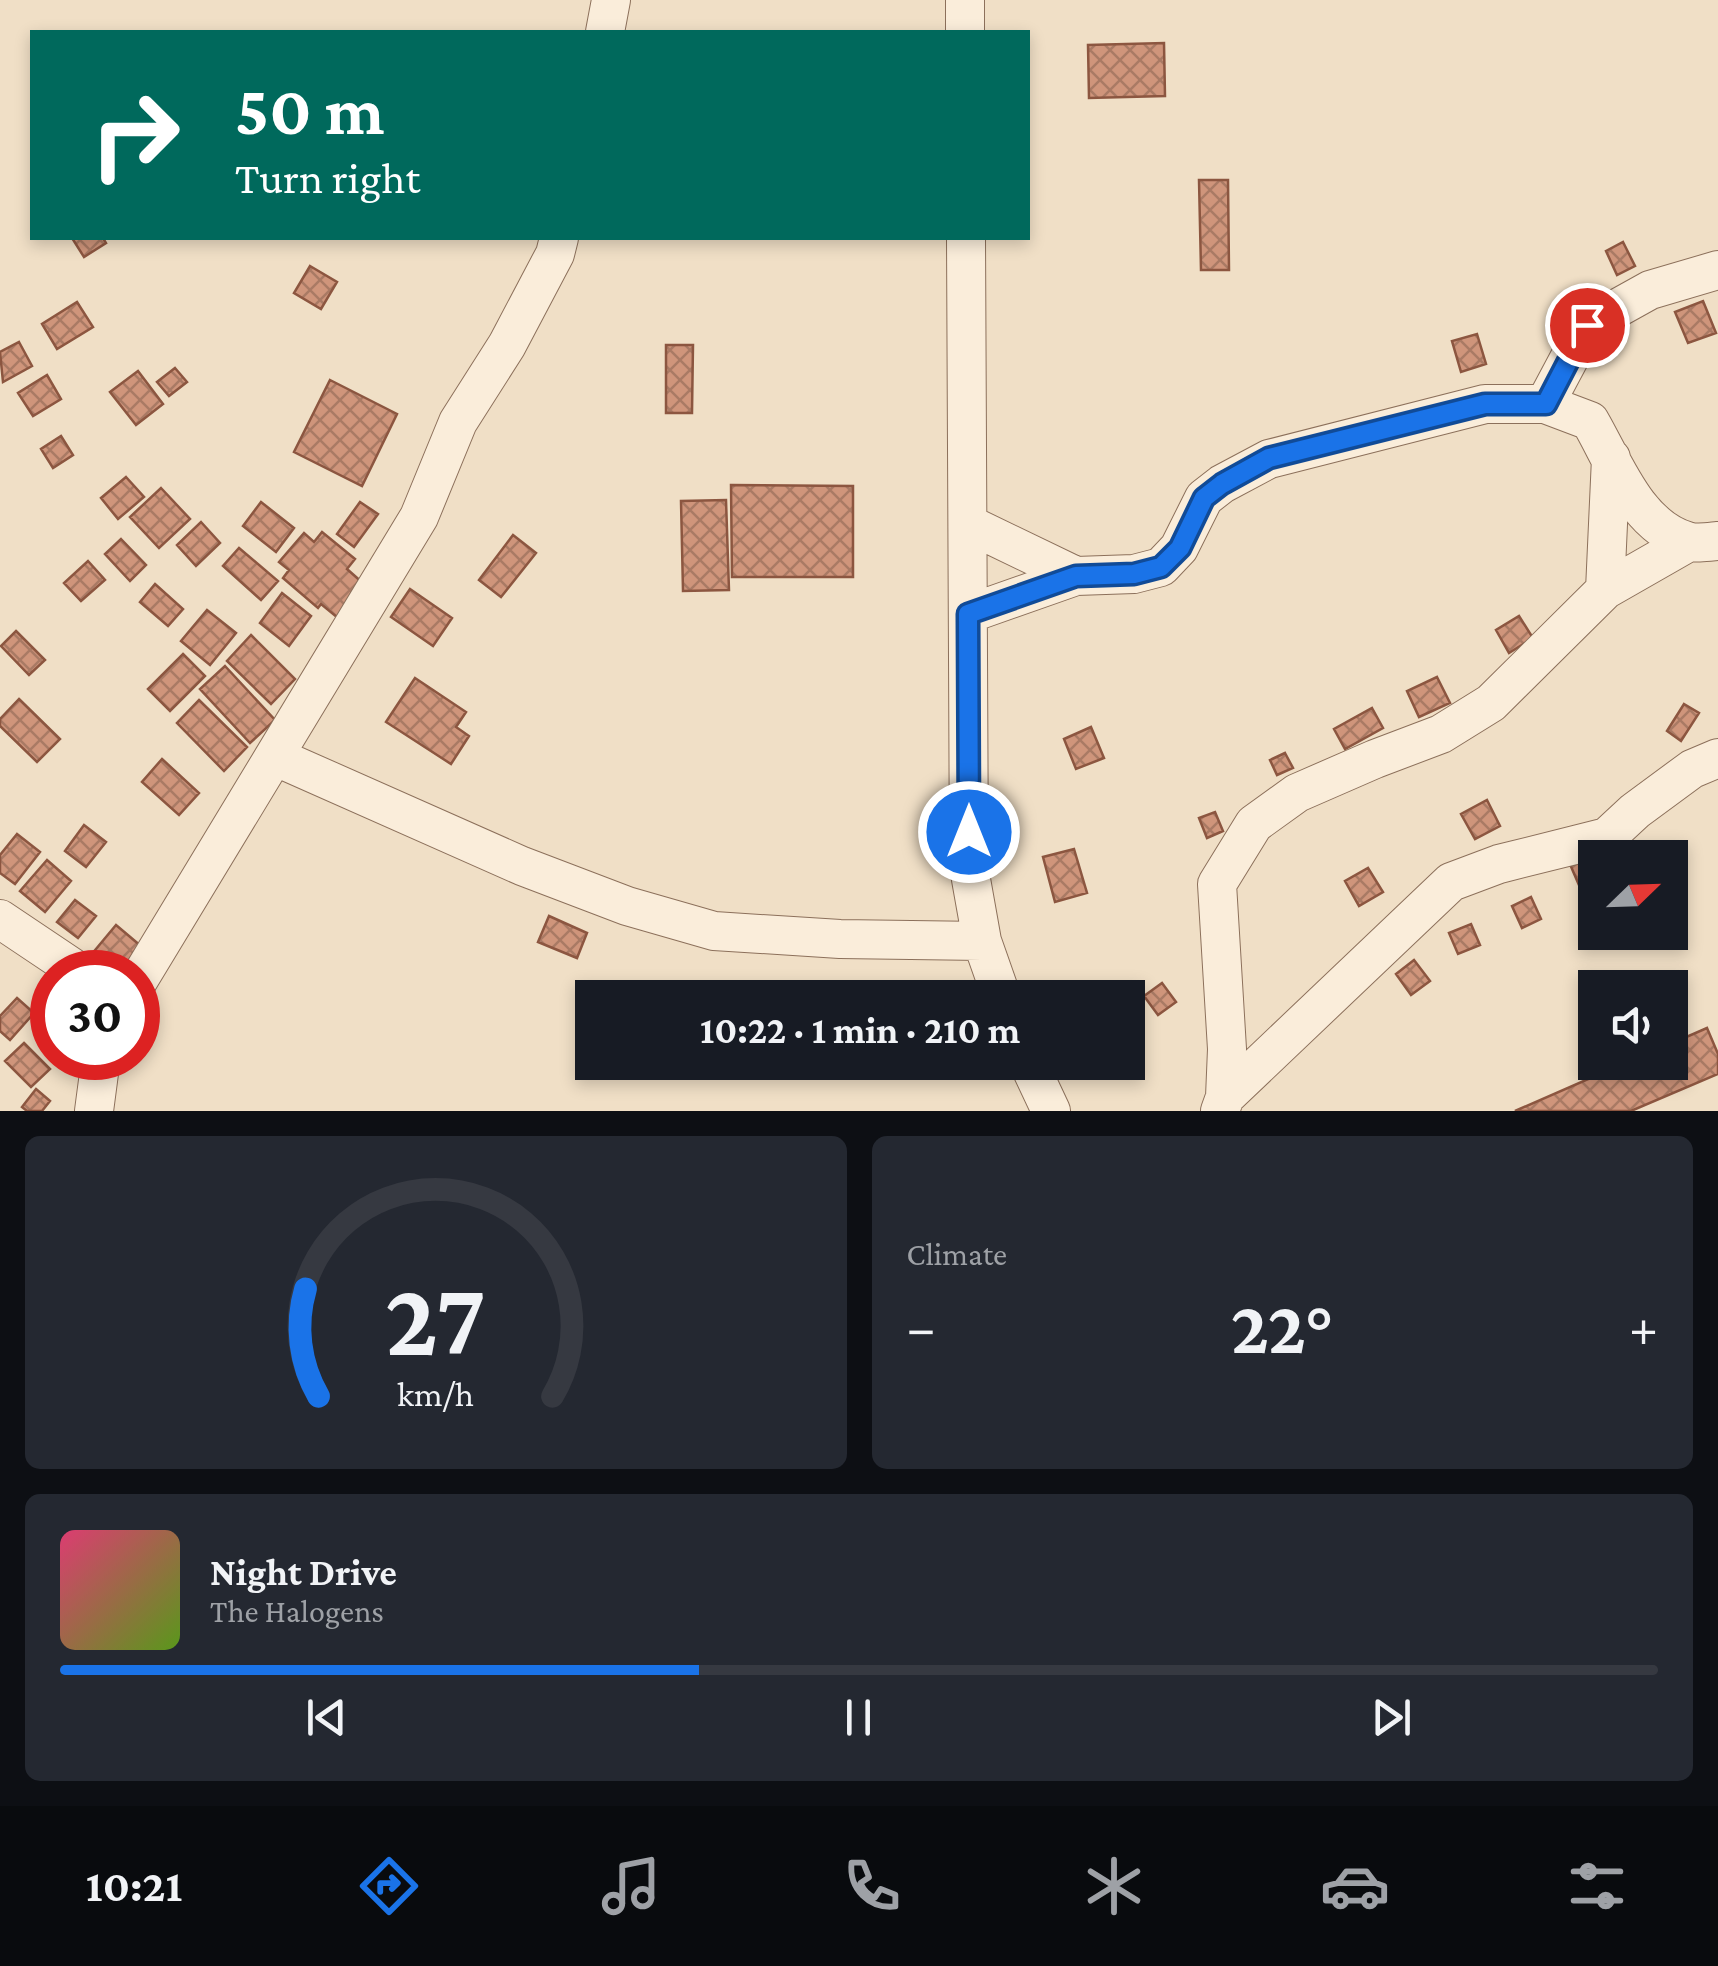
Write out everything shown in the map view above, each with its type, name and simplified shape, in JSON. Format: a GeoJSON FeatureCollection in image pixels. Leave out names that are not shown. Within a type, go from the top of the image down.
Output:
{"type":"FeatureCollection","features":[{"type":"Feature","properties":{"kind":"street"},"geometry":{"type":"LineString","coordinates":[[606,30],[611,0]]}},
{"type":"Feature","properties":{"kind":"street"},"geometry":{"type":"LineString","coordinates":[[965,0],[965,30]]}},
{"type":"Feature","properties":{"kind":"street"},"geometry":{"type":"LineString","coordinates":[[157,950],[419,518],[458,422],[507,346],[558,240]]}},
{"type":"Feature","properties":{"kind":"street"},"geometry":{"type":"LineString","coordinates":[[966,240],[969,868],[982,941],[996,980]]}},
{"type":"Feature","properties":{"kind":"street"},"geometry":{"type":"LineString","coordinates":[[1546,404],[1587,325],[1650,290],[1718,270]]}},
{"type":"Feature","properties":{"kind":"street"},"geometry":{"type":"LineString","coordinates":[[968,614],[1076,576],[1134,574],[1161,567],[1180,548],[1204,498],[1269,458],[1485,404],[1546,404],[1590,420],[1630,494],[1661,528],[1704,542]]}},
{"type":"Feature","properties":{"kind":"street"},"geometry":{"type":"LineString","coordinates":[[1605,590],[1611,457]]}},
{"type":"Feature","properties":{"kind":"street"},"geometry":{"type":"LineString","coordinates":[[968,524],[1076,576]]}},
{"type":"Feature","properties":{"kind":"street"},"geometry":{"type":"LineString","coordinates":[[1222,1104],[1226,1049],[1217,884],[1254,824],[1297,793],[1442,734],[1491,703],[1605,590],[1704,542]]}},
{"type":"Feature","properties":{"kind":"street"},"geometry":{"type":"LineString","coordinates":[[276,757],[522,866],[628,906],[714,931],[982,941]]}},
{"type":"Feature","properties":{"kind":"street"},"geometry":{"type":"LineString","coordinates":[[1222,1104],[1451,882],[1499,864],[1608,837],[1635,811],[1692,769],[1718,758]]}},
{"type":"Feature","properties":{"kind":"street"},"geometry":{"type":"LineString","coordinates":[[0,919],[46,950]]}},
{"type":"Feature","properties":{"kind":"street"},"geometry":{"type":"LineString","coordinates":[[94,1111],[99,1080]]}},
{"type":"Feature","properties":{"kind":"street"},"geometry":{"type":"LineString","coordinates":[[1036,1080],[1051,1111]]}},
{"type":"Feature","properties":{"kind":"building"},"geometry":{"type":"Polygon","coordinates":[[[1164,43],[1165,96],[1089,98],[1088,45],[1164,43]]]}},
{"type":"Feature","properties":{"kind":"building"},"geometry":{"type":"Polygon","coordinates":[[[1199,180],[1228,180],[1229,270],[1201,270],[1199,180]]]}},
{"type":"Feature","properties":{"kind":"building"},"geometry":{"type":"Polygon","coordinates":[[[73,240],[104,240],[106,243],[84,257],[73,240]]]}},
{"type":"Feature","properties":{"kind":"building"},"geometry":{"type":"Polygon","coordinates":[[[1623,242],[1635,266],[1617,275],[1606,251],[1623,242]]]}},
{"type":"Feature","properties":{"kind":"building"},"geometry":{"type":"Polygon","coordinates":[[[310,266],[337,282],[321,309],[294,293],[310,266]]]}},
{"type":"Feature","properties":{"kind":"building"},"geometry":{"type":"Polygon","coordinates":[[[1703,301],[1716,333],[1688,343],[1675,312],[1703,301]]]}},
{"type":"Feature","properties":{"kind":"building"},"geometry":{"type":"Polygon","coordinates":[[[77,302],[93,327],[57,349],[42,324],[77,302]]]}},
{"type":"Feature","properties":{"kind":"building"},"geometry":{"type":"Polygon","coordinates":[[[1477,334],[1486,364],[1461,372],[1452,341],[1477,334]]]}},
{"type":"Feature","properties":{"kind":"building"},"geometry":{"type":"Polygon","coordinates":[[[19,342],[32,366],[3,382],[0,352],[19,342]]]}},
{"type":"Feature","properties":{"kind":"building"},"geometry":{"type":"Polygon","coordinates":[[[666,345],[693,345],[692,413],[666,413],[666,345]]]}},
{"type":"Feature","properties":{"kind":"building"},"geometry":{"type":"Polygon","coordinates":[[[175,368],[187,382],[169,396],[157,382],[175,368]]]}},
{"type":"Feature","properties":{"kind":"building"},"geometry":{"type":"Polygon","coordinates":[[[138,371],[163,404],[136,425],[110,392],[138,371]]]}},
{"type":"Feature","properties":{"kind":"building"},"geometry":{"type":"Polygon","coordinates":[[[47,375],[61,399],[33,416],[18,393],[47,375]]]}},
{"type":"Feature","properties":{"kind":"building"},"geometry":{"type":"Polygon","coordinates":[[[330,380],[397,414],[362,486],[294,452],[330,380]]]}},
{"type":"Feature","properties":{"kind":"building"},"geometry":{"type":"Polygon","coordinates":[[[61,436],[73,455],[53,468],[41,449],[61,436]]]}},
{"type":"Feature","properties":{"kind":"building"},"geometry":{"type":"Polygon","coordinates":[[[126,477],[144,497],[118,519],[101,498],[126,477]]]}},
{"type":"Feature","properties":{"kind":"building"},"geometry":{"type":"Polygon","coordinates":[[[731,485],[853,486],[853,577],[732,577],[731,485]]]}},
{"type":"Feature","properties":{"kind":"building"},"geometry":{"type":"Polygon","coordinates":[[[161,488],[190,519],[159,548],[130,517],[161,488]]]}},
{"type":"Feature","properties":{"kind":"building"},"geometry":{"type":"Polygon","coordinates":[[[726,500],[729,590],[683,591],[681,501],[726,500]]]}},
{"type":"Feature","properties":{"kind":"building"},"geometry":{"type":"Polygon","coordinates":[[[261,502],[294,528],[276,552],[243,526],[261,502]]]}},
{"type":"Feature","properties":{"kind":"building"},"geometry":{"type":"Polygon","coordinates":[[[360,502],[378,514],[354,547],[337,534],[360,502]]]}},
{"type":"Feature","properties":{"kind":"building"},"geometry":{"type":"Polygon","coordinates":[[[201,522],[220,543],[196,566],[177,545],[201,522]]]}},
{"type":"Feature","properties":{"kind":"building"},"geometry":{"type":"Polygon","coordinates":[[[322,532],[355,559],[347,569],[365,585],[338,618],[321,604],[318,608],[283,578],[289,570],[279,562],[304,533],[314,542],[322,532]]]}},
{"type":"Feature","properties":{"kind":"building"},"geometry":{"type":"Polygon","coordinates":[[[513,535],[536,553],[501,597],[479,580],[513,535]]]}},
{"type":"Feature","properties":{"kind":"building"},"geometry":{"type":"Polygon","coordinates":[[[121,539],[146,565],[130,581],[105,554],[121,539]]]}},
{"type":"Feature","properties":{"kind":"building"},"geometry":{"type":"Polygon","coordinates":[[[239,548],[278,581],[261,600],[223,566],[239,548]]]}},
{"type":"Feature","properties":{"kind":"building"},"geometry":{"type":"Polygon","coordinates":[[[88,561],[105,580],[81,601],[64,583],[88,561]]]}},
{"type":"Feature","properties":{"kind":"building"},"geometry":{"type":"Polygon","coordinates":[[[155,584],[183,609],[168,626],[140,602],[155,584]]]}},
{"type":"Feature","properties":{"kind":"building"},"geometry":{"type":"Polygon","coordinates":[[[410,589],[452,618],[433,646],[391,617],[410,589]]]}},
{"type":"Feature","properties":{"kind":"building"},"geometry":{"type":"Polygon","coordinates":[[[282,593],[311,616],[289,646],[260,623],[282,593]]]}},
{"type":"Feature","properties":{"kind":"building"},"geometry":{"type":"Polygon","coordinates":[[[207,610],[236,633],[210,665],[181,641],[207,610]]]}},
{"type":"Feature","properties":{"kind":"building"},"geometry":{"type":"Polygon","coordinates":[[[1519,616],[1533,638],[1509,653],[1496,630],[1519,616]]]}},
{"type":"Feature","properties":{"kind":"building"},"geometry":{"type":"Polygon","coordinates":[[[16,631],[45,660],[29,675],[1,646],[16,631]]]}},
{"type":"Feature","properties":{"kind":"building"},"geometry":{"type":"Polygon","coordinates":[[[251,635],[295,679],[271,704],[227,661],[251,635]]]}},
{"type":"Feature","properties":{"kind":"building"},"geometry":{"type":"Polygon","coordinates":[[[183,654],[205,676],[170,711],[148,689],[183,654]]]}},
{"type":"Feature","properties":{"kind":"building"},"geometry":{"type":"Polygon","coordinates":[[[225,666],[275,720],[250,743],[200,689],[225,666]]]}},
{"type":"Feature","properties":{"kind":"building"},"geometry":{"type":"Polygon","coordinates":[[[1437,677],[1450,703],[1419,717],[1407,691],[1437,677]]]}},
{"type":"Feature","properties":{"kind":"building"},"geometry":{"type":"Polygon","coordinates":[[[415,678],[466,712],[456,727],[469,736],[451,764],[386,722],[415,678]]]}},
{"type":"Feature","properties":{"kind":"building"},"geometry":{"type":"Polygon","coordinates":[[[19,699],[60,739],[37,762],[0,726],[0,719],[19,699]]]}},
{"type":"Feature","properties":{"kind":"building"},"geometry":{"type":"Polygon","coordinates":[[[199,700],[247,747],[224,771],[177,723],[199,700]]]}},
{"type":"Feature","properties":{"kind":"building"},"geometry":{"type":"Polygon","coordinates":[[[1684,704],[1699,713],[1681,741],[1667,731],[1684,704]]]}},
{"type":"Feature","properties":{"kind":"building"},"geometry":{"type":"Polygon","coordinates":[[[1372,708],[1383,728],[1345,749],[1334,729],[1372,708]]]}},
{"type":"Feature","properties":{"kind":"building"},"geometry":{"type":"Polygon","coordinates":[[[1091,727],[1104,758],[1076,769],[1064,739],[1091,727]]]}},
{"type":"Feature","properties":{"kind":"building"},"geometry":{"type":"Polygon","coordinates":[[[1285,753],[1293,768],[1277,775],[1270,760],[1285,753]]]}},
{"type":"Feature","properties":{"kind":"building"},"geometry":{"type":"Polygon","coordinates":[[[162,759],[199,793],[179,815],[142,782],[162,759]]]}},
{"type":"Feature","properties":{"kind":"building"},"geometry":{"type":"Polygon","coordinates":[[[1487,800],[1500,826],[1475,839],[1461,814],[1487,800]]]}},
{"type":"Feature","properties":{"kind":"building"},"geometry":{"type":"Polygon","coordinates":[[[1215,812],[1223,831],[1207,838],[1199,818],[1215,812]]]}},
{"type":"Feature","properties":{"kind":"building"},"geometry":{"type":"Polygon","coordinates":[[[84,825],[106,842],[86,867],[65,851],[84,825]]]}},
{"type":"Feature","properties":{"kind":"building"},"geometry":{"type":"Polygon","coordinates":[[[17,834],[40,852],[15,884],[0,873],[0,855],[17,834]]]}},
{"type":"Feature","properties":{"kind":"building"},"geometry":{"type":"Polygon","coordinates":[[[1074,849],[1087,893],[1055,902],[1043,857],[1074,849]]]}},
{"type":"Feature","properties":{"kind":"building"},"geometry":{"type":"Polygon","coordinates":[[[1578,858],[1578,883],[1569,862],[1578,858]]]}},
{"type":"Feature","properties":{"kind":"building"},"geometry":{"type":"Polygon","coordinates":[[[47,860],[71,881],[45,912],[20,891],[47,860]]]}},
{"type":"Feature","properties":{"kind":"building"},"geometry":{"type":"Polygon","coordinates":[[[1368,868],[1383,892],[1359,906],[1345,881],[1368,868]]]}},
{"type":"Feature","properties":{"kind":"building"},"geometry":{"type":"Polygon","coordinates":[[[1531,897],[1541,919],[1522,928],[1512,906],[1531,897]]]}},
{"type":"Feature","properties":{"kind":"building"},"geometry":{"type":"Polygon","coordinates":[[[75,900],[96,916],[78,938],[57,922],[75,900]]]}},
{"type":"Feature","properties":{"kind":"building"},"geometry":{"type":"Polygon","coordinates":[[[549,916],[587,933],[577,958],[538,942],[549,916]]]}},
{"type":"Feature","properties":{"kind":"building"},"geometry":{"type":"Polygon","coordinates":[[[1471,924],[1480,945],[1458,954],[1449,933],[1471,924]]]}},
{"type":"Feature","properties":{"kind":"building"},"geometry":{"type":"Polygon","coordinates":[[[116,925],[142,947],[139,950],[95,950],[116,925]]]}},
{"type":"Feature","properties":{"kind":"building"},"geometry":{"type":"Polygon","coordinates":[[[1414,960],[1430,981],[1411,995],[1396,974],[1414,960]]]}},
{"type":"Feature","properties":{"kind":"building"},"geometry":{"type":"Polygon","coordinates":[[[1162,983],[1176,1002],[1158,1015],[1145,995],[1162,983]]]}},
{"type":"Feature","properties":{"kind":"building"},"geometry":{"type":"Polygon","coordinates":[[[17,998],[30,1009],[30,1018],[10,1040],[0,1031],[0,1016],[17,998]]]}},
{"type":"Feature","properties":{"kind":"building"},"geometry":{"type":"Polygon","coordinates":[[[1707,1028],[1718,1054],[1718,1074],[1631,1111],[1515,1111],[1586,1080],[1688,1080],[1688,1036],[1707,1028]]]}},
{"type":"Feature","properties":{"kind":"building"},"geometry":{"type":"Polygon","coordinates":[[[24,1043],[30,1049],[30,1080],[38,1080],[31,1087],[5,1061],[24,1043]]]}},
{"type":"Feature","properties":{"kind":"building"},"geometry":{"type":"Polygon","coordinates":[[[36,1089],[50,1101],[42,1111],[27,1111],[22,1107],[36,1089]]]}},
{"type":"Feature","properties":{"kind":"route"},"geometry":{"type":"LineString","coordinates":[[969,832],[968,614],[1076,576],[1134,574],[1161,567],[1180,548],[1204,498],[1269,458],[1485,404],[1546,404],[1587,325]]}}]}
